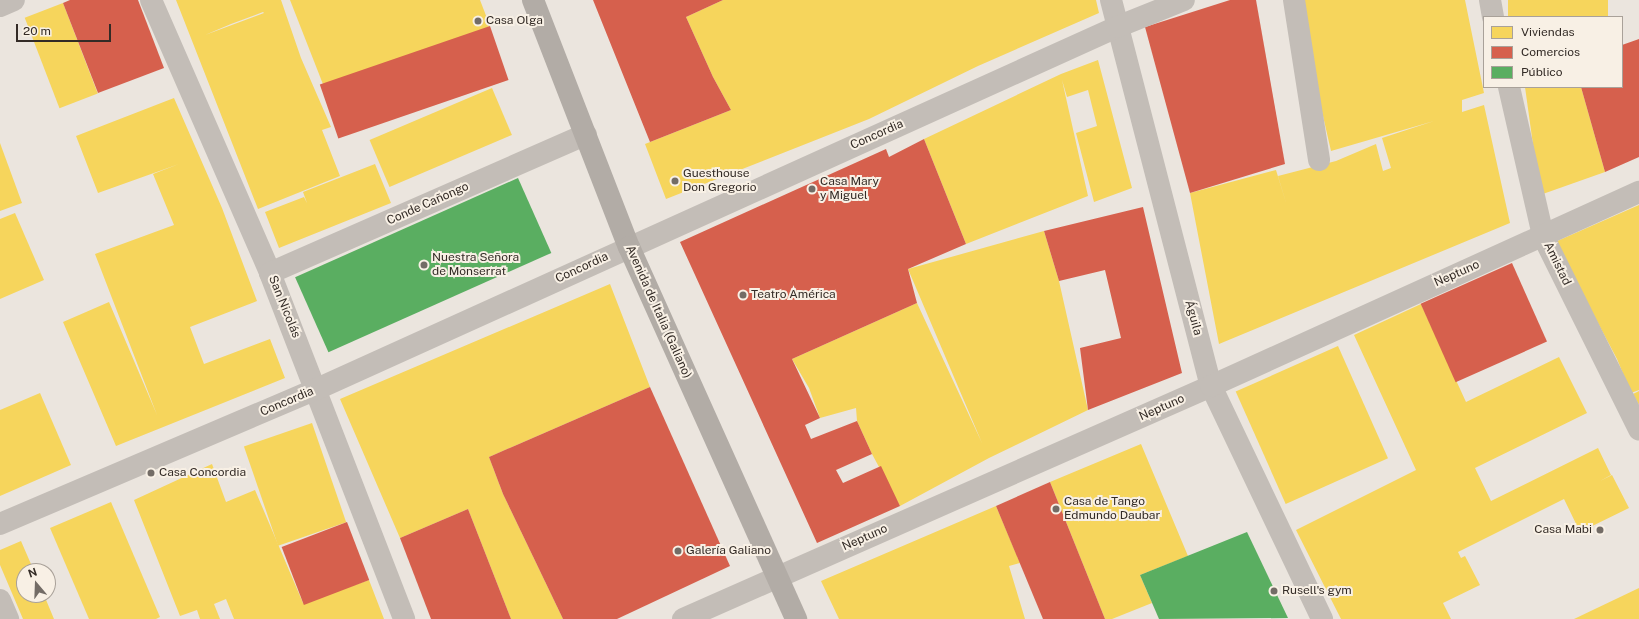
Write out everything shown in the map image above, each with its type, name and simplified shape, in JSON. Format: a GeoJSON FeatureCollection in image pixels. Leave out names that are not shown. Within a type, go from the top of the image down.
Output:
{"type":"FeatureCollection","features":[{"type":"Feature","properties":{"kind":"main road","name":"Avenida de Italia (Galiano)"},"geometry":{"type":"LineString","coordinates":[[534,0],[629,247],[796,619]]}},
{"type":"Feature","properties":{"kind":"street"},"geometry":{"type":"LineString","coordinates":[[0,6],[14,0]]}},
{"type":"Feature","properties":{"kind":"street","name":"San Nicolás"},"geometry":{"type":"LineString","coordinates":[[151,0],[270,273],[317,389],[404,619]]}},
{"type":"Feature","properties":{"kind":"street","name":"Águila"},"geometry":{"type":"LineString","coordinates":[[1111,0],[1211,386],[1322,619]]}},
{"type":"Feature","properties":{"kind":"street","name":"Concordia"},"geometry":{"type":"LineString","coordinates":[[0,524],[317,389],[1117,27],[1184,0]]}},
{"type":"Feature","properties":{"kind":"street"},"geometry":{"type":"LineString","coordinates":[[1294,0],[1318,160]]}},
{"type":"Feature","properties":{"kind":"street"},"geometry":{"type":"LineString","coordinates":[[1490,0],[1493,16]]}},
{"type":"Feature","properties":{"kind":"street","name":"Amistad"},"geometry":{"type":"LineString","coordinates":[[1509,88],[1543,236],[1639,429]]}},
{"type":"Feature","properties":{"kind":"street","name":"Conde Cañongo"},"geometry":{"type":"LineString","coordinates":[[270,273],[586,134]]}},
{"type":"Feature","properties":{"kind":"street","name":"Neptuno"},"geometry":{"type":"LineString","coordinates":[[683,619],[776,576],[1211,386],[1639,192]]}},
{"type":"Feature","properties":{"kind":"street"},"geometry":{"type":"LineString","coordinates":[[0,600],[8,619]]}},
{"type":"Feature","properties":{"kind":"building: Viviendas"},"geometry":{"type":"Polygon","coordinates":[[[176,0],[281,0],[301,58],[331,127],[322,130],[340,176],[258,209],[176,0]],[[263,12],[205,35],[264,13],[263,12]]]}},
{"type":"Feature","properties":{"kind":"building: Viviendas"},"geometry":{"type":"Polygon","coordinates":[[[290,0],[480,0],[490,26],[328,97],[290,0]]]}},
{"type":"Feature","properties":{"kind":"building: Viviendas"},"geometry":{"type":"Polygon","coordinates":[[[723,0],[1096,0],[1099,13],[978,66],[869,119],[666,199],[645,144],[731,110],[713,77],[686,17],[723,0]]]}},
{"type":"Feature","properties":{"kind":"building: Viviendas"},"geometry":{"type":"Polygon","coordinates":[[[1304,0],[1465,0],[1484,93],[1462,100],[1462,112],[1484,105],[1510,223],[1219,344],[1190,193],[1276,170],[1287,206],[1278,176],[1336,161],[1376,144],[1383,171],[1391,168],[1382,138],[1434,121],[1331,151],[1315,81],[1304,0]]]}},
{"type":"Feature","properties":{"kind":"building: Viviendas"},"geometry":{"type":"Polygon","coordinates":[[[1508,0],[1608,0],[1608,16],[1508,16],[1508,0]]]}},
{"type":"Feature","properties":{"kind":"building: Viviendas"},"geometry":{"type":"Polygon","coordinates":[[[63,3],[98,94],[59,108],[25,18],[63,3]]]}},
{"type":"Feature","properties":{"kind":"building: Viviendas"},"geometry":{"type":"Polygon","coordinates":[[[1098,60],[1132,188],[1094,202],[1076,133],[1097,126],[1088,90],[1067,97],[1062,80],[1088,196],[966,244],[924,139],[1061,74],[1098,60]]]}},
{"type":"Feature","properties":{"kind":"building: Viviendas"},"geometry":{"type":"Polygon","coordinates":[[[492,88],[512,135],[390,187],[370,140],[492,88]]]}},
{"type":"Feature","properties":{"kind":"building: Viviendas"},"geometry":{"type":"Polygon","coordinates":[[[1525,88],[1581,88],[1605,172],[1540,195],[1525,88]]]}},
{"type":"Feature","properties":{"kind":"building: Viviendas"},"geometry":{"type":"Polygon","coordinates":[[[174,98],[222,208],[257,301],[190,327],[204,364],[270,339],[285,378],[116,446],[63,322],[109,302],[157,415],[95,254],[174,225],[153,174],[179,164],[98,193],[76,136],[174,98]]]}},
{"type":"Feature","properties":{"kind":"building: Viviendas"},"geometry":{"type":"Polygon","coordinates":[[[0,143],[22,203],[0,211],[0,143]]]}},
{"type":"Feature","properties":{"kind":"building: Viviendas"},"geometry":{"type":"Polygon","coordinates":[[[375,164],[391,203],[279,248],[265,212],[304,197],[307,203],[303,192],[375,164]]]}},
{"type":"Feature","properties":{"kind":"building: Viviendas"},"geometry":{"type":"Polygon","coordinates":[[[1639,205],[1639,390],[1631,393],[1617,359],[1555,242],[1639,205]]]}},
{"type":"Feature","properties":{"kind":"building: Viviendas"},"geometry":{"type":"Polygon","coordinates":[[[15,213],[44,280],[0,299],[0,219],[15,213]]]}},
{"type":"Feature","properties":{"kind":"building: Viviendas"},"geometry":{"type":"Polygon","coordinates":[[[1044,231],[1059,281],[1088,410],[989,458],[900,506],[872,454],[857,421],[856,408],[820,418],[809,388],[792,359],[917,303],[982,443],[908,269],[1044,231]]]}},
{"type":"Feature","properties":{"kind":"building: Viviendas"},"geometry":{"type":"Polygon","coordinates":[[[610,284],[650,387],[489,457],[503,494],[563,619],[511,619],[468,509],[400,538],[340,399],[610,284]]]}},
{"type":"Feature","properties":{"kind":"building: Viviendas"},"geometry":{"type":"Polygon","coordinates":[[[1421,304],[1466,402],[1559,357],[1587,413],[1475,468],[1491,501],[1598,448],[1611,475],[1600,481],[1612,475],[1629,508],[1580,532],[1564,499],[1458,552],[1461,558],[1465,556],[1480,585],[1443,603],[1451,619],[1341,619],[1296,530],[1416,470],[1354,335],[1421,304]]]}},
{"type":"Feature","properties":{"kind":"building: Viviendas"},"geometry":{"type":"Polygon","coordinates":[[[1338,346],[1388,458],[1286,504],[1236,392],[1338,346]]]}},
{"type":"Feature","properties":{"kind":"building: Viviendas"},"geometry":{"type":"Polygon","coordinates":[[[1639,391],[1639,405],[1633,394],[1639,391]]]}},
{"type":"Feature","properties":{"kind":"building: Viviendas"},"geometry":{"type":"Polygon","coordinates":[[[40,393],[71,465],[0,496],[0,410],[40,393]]]}},
{"type":"Feature","properties":{"kind":"building: Viviendas"},"geometry":{"type":"Polygon","coordinates":[[[312,423],[346,522],[278,546],[244,446],[312,423]]]}},
{"type":"Feature","properties":{"kind":"building: Viviendas"},"geometry":{"type":"Polygon","coordinates":[[[1141,444],[1188,556],[1140,575],[1152,603],[1112,619],[1105,619],[1050,482],[1141,444]]]}},
{"type":"Feature","properties":{"kind":"building: Viviendas"},"geometry":{"type":"Polygon","coordinates":[[[212,464],[226,502],[255,490],[303,603],[369,580],[384,619],[234,619],[226,599],[214,604],[220,619],[200,619],[197,610],[180,616],[134,500],[212,464]]]}},
{"type":"Feature","properties":{"kind":"building: Viviendas"},"geometry":{"type":"Polygon","coordinates":[[[111,502],[160,617],[156,619],[89,619],[50,528],[111,502]]]}},
{"type":"Feature","properties":{"kind":"building: Viviendas"},"geometry":{"type":"Polygon","coordinates":[[[996,506],[1020,563],[1009,566],[1025,619],[839,619],[821,581],[996,506]]]}},
{"type":"Feature","properties":{"kind":"building: Viviendas"},"geometry":{"type":"Polygon","coordinates":[[[21,541],[31,563],[16,563],[16,603],[0,565],[0,550],[21,541]]]}},
{"type":"Feature","properties":{"kind":"building: Viviendas"},"geometry":{"type":"Polygon","coordinates":[[[1639,588],[1639,619],[1574,619],[1639,588]]]}},
{"type":"Feature","properties":{"kind":"building: Viviendas"},"geometry":{"type":"Polygon","coordinates":[[[16,603],[47,603],[54,619],[23,619],[16,603]]]}},
{"type":"Feature","properties":{"kind":"building: Comercios"},"geometry":{"type":"Polygon","coordinates":[[[70,0],[138,0],[164,68],[98,93],[63,3],[70,0]]]}},
{"type":"Feature","properties":{"kind":"building: Comercios"},"geometry":{"type":"Polygon","coordinates":[[[593,0],[723,0],[686,17],[713,77],[731,110],[650,142],[593,0]]]}},
{"type":"Feature","properties":{"kind":"building: Comercios"},"geometry":{"type":"Polygon","coordinates":[[[1230,0],[1256,0],[1285,164],[1190,193],[1145,27],[1230,0]]]}},
{"type":"Feature","properties":{"kind":"building: Comercios"},"geometry":{"type":"Polygon","coordinates":[[[490,26],[509,80],[338,138],[320,85],[490,26]]]}},
{"type":"Feature","properties":{"kind":"building: Comercios"},"geometry":{"type":"Polygon","coordinates":[[[1639,39],[1639,157],[1605,172],[1581,88],[1623,88],[1623,45],[1639,39]]]}},
{"type":"Feature","properties":{"kind":"building: Comercios"},"geometry":{"type":"Polygon","coordinates":[[[924,139],[966,244],[908,269],[917,303],[792,359],[820,418],[805,425],[811,439],[857,421],[872,454],[836,470],[843,483],[881,466],[900,506],[817,543],[680,242],[886,149],[889,157],[924,139]]]}},
{"type":"Feature","properties":{"kind":"building: Comercios"},"geometry":{"type":"Polygon","coordinates":[[[1143,207],[1182,373],[1088,410],[1080,348],[1121,338],[1105,270],[1059,281],[1044,231],[1143,207]]]}},
{"type":"Feature","properties":{"kind":"building: Comercios"},"geometry":{"type":"Polygon","coordinates":[[[1512,263],[1547,342],[1456,382],[1421,304],[1512,263]]]}},
{"type":"Feature","properties":{"kind":"building: Comercios"},"geometry":{"type":"Polygon","coordinates":[[[650,387],[730,566],[617,619],[563,619],[503,494],[489,457],[650,387]]]}},
{"type":"Feature","properties":{"kind":"building: Comercios"},"geometry":{"type":"Polygon","coordinates":[[[1050,482],[1105,619],[1043,619],[996,506],[1050,482]]]}},
{"type":"Feature","properties":{"kind":"building: Comercios"},"geometry":{"type":"Polygon","coordinates":[[[468,509],[511,619],[431,619],[400,538],[468,509]]]}},
{"type":"Feature","properties":{"kind":"building: Comercios"},"geometry":{"type":"Polygon","coordinates":[[[347,522],[369,580],[304,605],[282,547],[347,522]]]}},
{"type":"Feature","properties":{"kind":"building: Público","name":"Nuestra Señora de Monserrat"},"geometry":{"type":"Polygon","coordinates":[[[518,178],[551,253],[328,352],[295,277],[518,178]]]}},
{"type":"Feature","properties":{"kind":"building: Público"},"geometry":{"type":"Polygon","coordinates":[[[1247,532],[1288,618],[1159,619],[1140,575],[1247,532]]]}},
{"type":"Feature","properties":{"kind":"place","name":"Casa Olga"},"geometry":{"type":"Point","coordinates":[478,21]}},
{"type":"Feature","properties":{"kind":"place","name":"Guesthouse Don Gregorio"},"geometry":{"type":"Point","coordinates":[675,181]}},
{"type":"Feature","properties":{"kind":"place","name":"Casa Mary y Miguel"},"geometry":{"type":"Point","coordinates":[812,189]}},
{"type":"Feature","properties":{"kind":"place","name":"Nuestra Señora de Monserrat"},"geometry":{"type":"Point","coordinates":[424,265]}},
{"type":"Feature","properties":{"kind":"place","name":"Teatro América"},"geometry":{"type":"Point","coordinates":[743,295]}},
{"type":"Feature","properties":{"kind":"place","name":"Casa Concordia"},"geometry":{"type":"Point","coordinates":[151,473]}},
{"type":"Feature","properties":{"kind":"place","name":"Casa de Tango Edmundo Daubar"},"geometry":{"type":"Point","coordinates":[1056,509]}},
{"type":"Feature","properties":{"kind":"place","name":"Casa Mabi"},"geometry":{"type":"Point","coordinates":[1600,530]}},
{"type":"Feature","properties":{"kind":"place","name":"Galería Galiano"},"geometry":{"type":"Point","coordinates":[678,551]}},
{"type":"Feature","properties":{"kind":"place","name":"Rusell's gym"},"geometry":{"type":"Point","coordinates":[1274,591]}}]}
